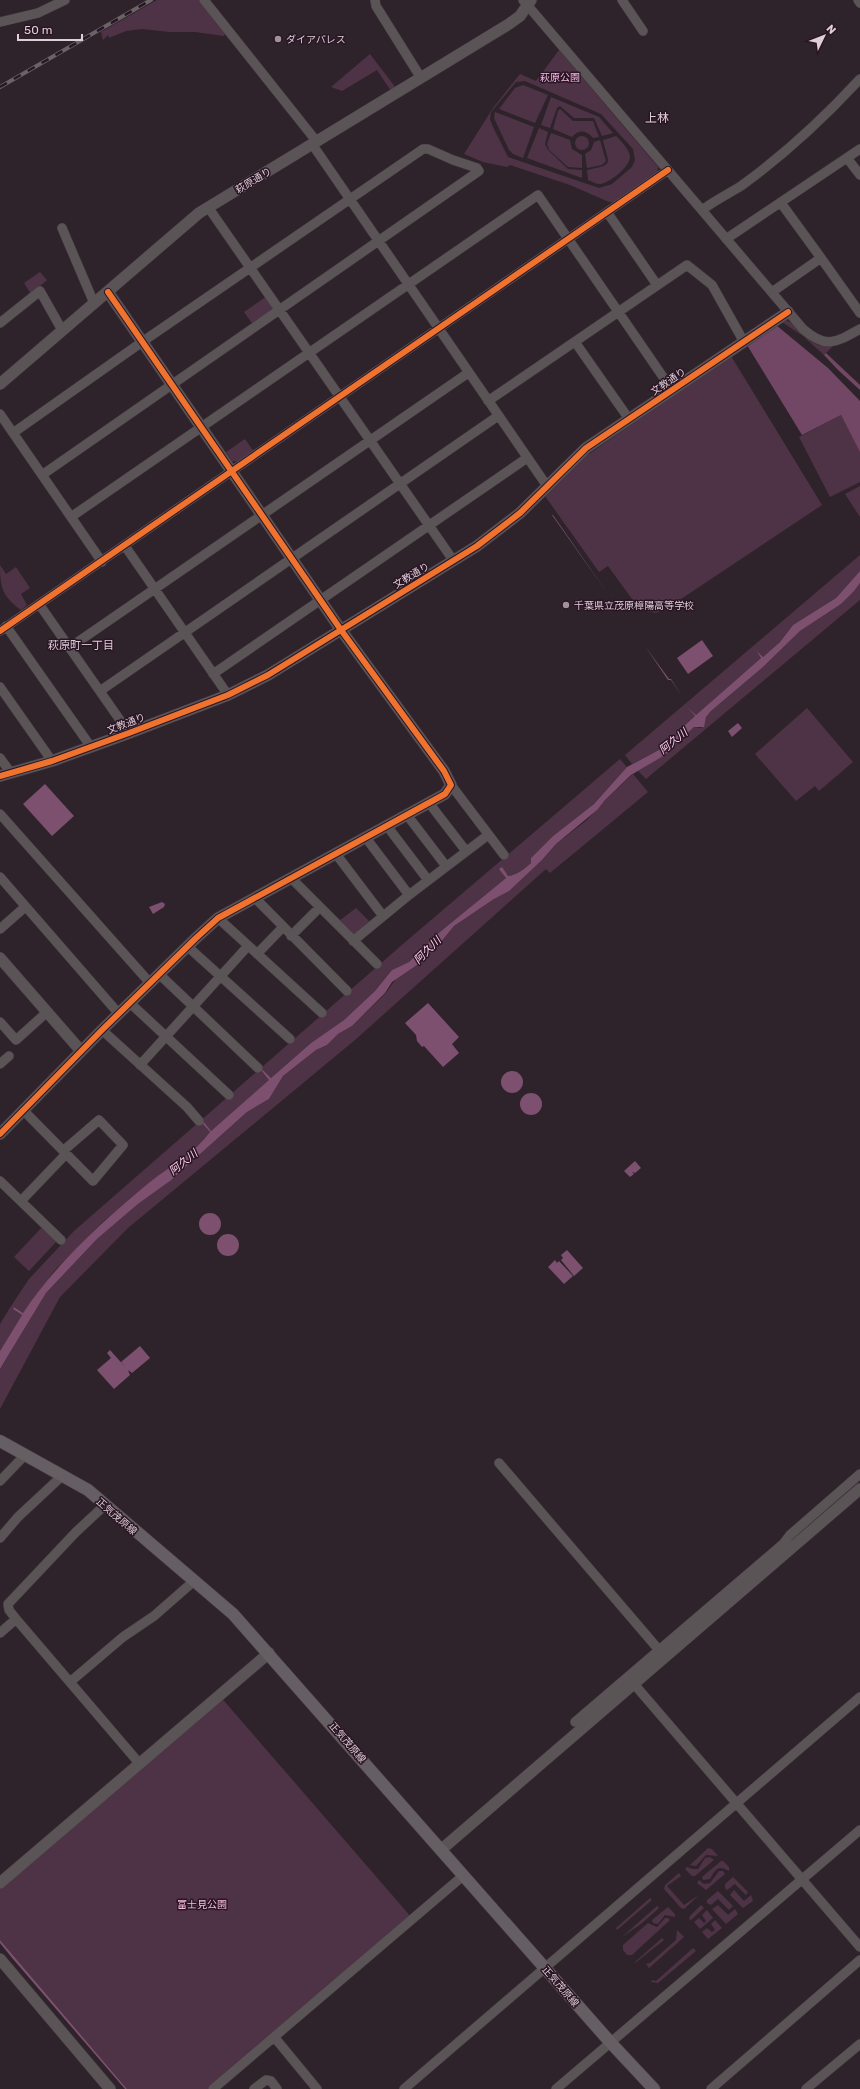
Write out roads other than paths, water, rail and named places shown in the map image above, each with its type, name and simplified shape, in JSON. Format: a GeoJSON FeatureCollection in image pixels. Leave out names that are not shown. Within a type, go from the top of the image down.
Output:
{"type":"FeatureCollection","features":[{"type":"Feature","properties":{"kind":"main road","name":"正気茂原線"},"geometry":{"type":"LineString","coordinates":[[0,1441],[88,1490],[104,1506],[233,1614],[442,1849],[610,2042],[654,2089]]}},
{"type":"Feature","properties":{"kind":"street"},"geometry":{"type":"LineString","coordinates":[[0,22],[38,13],[65,0]]}},
{"type":"Feature","properties":{"kind":"street"},"geometry":{"type":"LineString","coordinates":[[204,0],[314,143],[349,200],[547,486]]}},
{"type":"Feature","properties":{"kind":"street"},"geometry":{"type":"LineString","coordinates":[[375,0],[376,6],[421,78]]}},
{"type":"Feature","properties":{"kind":"street"},"geometry":{"type":"LineString","coordinates":[[622,0],[643,31]]}},
{"type":"Feature","properties":{"kind":"street"},"geometry":{"type":"LineString","coordinates":[[858,0],[860,4]]}},
{"type":"Feature","properties":{"kind":"street"},"geometry":{"type":"LineString","coordinates":[[527,2],[802,329],[819,341],[828,342],[837,340],[860,329]]}},
{"type":"Feature","properties":{"kind":"street","name":"萩原通り"},"geometry":{"type":"LineString","coordinates":[[0,384],[208,207],[510,24],[520,16],[527,2]]}},
{"type":"Feature","properties":{"kind":"street"},"geometry":{"type":"LineString","coordinates":[[702,210],[742,185],[786,150],[825,115],[859,81]]}},
{"type":"Feature","properties":{"kind":"street"},"geometry":{"type":"LineString","coordinates":[[13,433],[142,342],[423,149],[428,149],[453,160],[477,168],[479,171],[379,242],[42,475]]}},
{"type":"Feature","properties":{"kind":"street"},"geometry":{"type":"LineString","coordinates":[[726,239],[860,149]]}},
{"type":"Feature","properties":{"kind":"street"},"geometry":{"type":"LineString","coordinates":[[847,158],[860,174]]}},
{"type":"Feature","properties":{"kind":"street"},"geometry":{"type":"LineString","coordinates":[[91,747],[3,629],[668,170]]}},
{"type":"Feature","properties":{"kind":"street"},"geometry":{"type":"LineString","coordinates":[[71,517],[538,195],[617,313],[672,390]]}},
{"type":"Feature","properties":{"kind":"street"},"geometry":{"type":"LineString","coordinates":[[781,203],[860,313]]}},
{"type":"Feature","properties":{"kind":"street"},"geometry":{"type":"LineString","coordinates":[[208,207],[398,484],[453,560]]}},
{"type":"Feature","properties":{"kind":"street"},"geometry":{"type":"LineString","coordinates":[[607,212],[657,285]]}},
{"type":"Feature","properties":{"kind":"street"},"geometry":{"type":"LineString","coordinates":[[62,228],[94,303]]}},
{"type":"Feature","properties":{"kind":"street"},"geometry":{"type":"LineString","coordinates":[[772,292],[821,258]]}},
{"type":"Feature","properties":{"kind":"street"},"geometry":{"type":"LineString","coordinates":[[488,401],[687,265],[712,285],[744,342]]}},
{"type":"Feature","properties":{"kind":"street"},"geometry":{"type":"LineString","coordinates":[[0,323],[40,291],[62,330]]}},
{"type":"Feature","properties":{"kind":"street"},"geometry":{"type":"LineString","coordinates":[[108,292],[341,630],[444,771],[451,785],[504,855]]}},
{"type":"Feature","properties":{"kind":"street","name":"文教通り"},"geometry":{"type":"LineString","coordinates":[[5,775],[52,761],[129,733],[228,695],[268,675],[477,546],[509,522],[586,448],[788,312]]}},
{"type":"Feature","properties":{"kind":"street"},"geometry":{"type":"LineString","coordinates":[[575,342],[629,419]]}},
{"type":"Feature","properties":{"kind":"street"},"geometry":{"type":"LineString","coordinates":[[69,648],[468,373]]}},
{"type":"Feature","properties":{"kind":"street"},"geometry":{"type":"LineString","coordinates":[[0,414],[102,562]]}},
{"type":"Feature","properties":{"kind":"street"},"geometry":{"type":"LineString","coordinates":[[100,691],[498,416]]}},
{"type":"Feature","properties":{"kind":"street"},"geometry":{"type":"LineString","coordinates":[[213,674],[527,458]]}},
{"type":"Feature","properties":{"kind":"street"},"geometry":{"type":"LineString","coordinates":[[125,546],[228,695]]}},
{"type":"Feature","properties":{"kind":"street"},"geometry":{"type":"LineString","coordinates":[[39,604],[129,733]]}},
{"type":"Feature","properties":{"kind":"street"},"geometry":{"type":"LineString","coordinates":[[0,687],[52,761]]}},
{"type":"Feature","properties":{"kind":"street"},"geometry":{"type":"LineString","coordinates":[[0,758],[5,775]]}},
{"type":"Feature","properties":{"kind":"street"},"geometry":{"type":"LineString","coordinates":[[0,1134],[102,1030],[218,918],[429,803],[449,791],[451,785]]}},
{"type":"Feature","properties":{"kind":"street"},"geometry":{"type":"LineString","coordinates":[[429,803],[466,851]]}},
{"type":"Feature","properties":{"kind":"street"},"geometry":{"type":"LineString","coordinates":[[0,814],[150,983]]}},
{"type":"Feature","properties":{"kind":"street"},"geometry":{"type":"LineString","coordinates":[[407,815],[446,866]]}},
{"type":"Feature","properties":{"kind":"street"},"geometry":{"type":"LineString","coordinates":[[387,826],[428,880]]}},
{"type":"Feature","properties":{"kind":"street"},"geometry":{"type":"LineString","coordinates":[[353,941],[428,880],[488,835]]}},
{"type":"Feature","properties":{"kind":"street"},"geometry":{"type":"LineString","coordinates":[[366,838],[409,895]]}},
{"type":"Feature","properties":{"kind":"street"},"geometry":{"type":"LineString","coordinates":[[336,854],[383,916]]}},
{"type":"Feature","properties":{"kind":"street"},"geometry":{"type":"LineString","coordinates":[[0,877],[119,1014]]}},
{"type":"Feature","properties":{"kind":"street"},"geometry":{"type":"LineString","coordinates":[[292,879],[377,964]]}},
{"type":"Feature","properties":{"kind":"street"},"geometry":{"type":"LineString","coordinates":[[255,898],[347,991]]}},
{"type":"Feature","properties":{"kind":"street"},"geometry":{"type":"LineString","coordinates":[[0,929],[25,907]]}},
{"type":"Feature","properties":{"kind":"street"},"geometry":{"type":"LineString","coordinates":[[291,936],[320,907]]}},
{"type":"Feature","properties":{"kind":"street"},"geometry":{"type":"LineString","coordinates":[[218,918],[322,1013]]}},
{"type":"Feature","properties":{"kind":"street"},"geometry":{"type":"LineString","coordinates":[[257,954],[283,927]]}},
{"type":"Feature","properties":{"kind":"street"},"geometry":{"type":"LineString","coordinates":[[188,946],[290,1039]]}},
{"type":"Feature","properties":{"kind":"street"},"geometry":{"type":"LineString","coordinates":[[140,1064],[248,946]]}},
{"type":"Feature","properties":{"kind":"street"},"geometry":{"type":"LineString","coordinates":[[0,958],[46,1013],[81,1051]]}},
{"type":"Feature","properties":{"kind":"street"},"geometry":{"type":"LineString","coordinates":[[159,974],[258,1068]]}},
{"type":"Feature","properties":{"kind":"street"},"geometry":{"type":"LineString","coordinates":[[130,1003],[229,1095]]}},
{"type":"Feature","properties":{"kind":"street"},"geometry":{"type":"LineString","coordinates":[[0,1022],[16,1040],[46,1013]]}},
{"type":"Feature","properties":{"kind":"street"},"geometry":{"type":"LineString","coordinates":[[102,1030],[187,1107],[199,1121]]}},
{"type":"Feature","properties":{"kind":"street"},"geometry":{"type":"LineString","coordinates":[[0,1064],[9,1056]]}},
{"type":"Feature","properties":{"kind":"street"},"geometry":{"type":"LineString","coordinates":[[21,1201],[64,1152],[99,1120],[123,1145],[93,1181],[64,1152],[24,1111]]}},
{"type":"Feature","properties":{"kind":"street"},"geometry":{"type":"LineString","coordinates":[[0,1181],[61,1240]]}},
{"type":"Feature","properties":{"kind":"street"},"geometry":{"type":"LineString","coordinates":[[0,1481],[25,1455]]}},
{"type":"Feature","properties":{"kind":"street"},"geometry":{"type":"LineString","coordinates":[[499,1463],[659,1650]]}},
{"type":"Feature","properties":{"kind":"street"},"geometry":{"type":"LineString","coordinates":[[575,1722],[783,1544],[790,1535],[860,1474]]}},
{"type":"Feature","properties":{"kind":"street"},"geometry":{"type":"LineString","coordinates":[[0,1538],[18,1517],[64,1476]]}},
{"type":"Feature","properties":{"kind":"street"},"geometry":{"type":"LineString","coordinates":[[442,1849],[860,1489]]}},
{"type":"Feature","properties":{"kind":"street"},"geometry":{"type":"LineString","coordinates":[[104,1506],[76,1532],[8,1604],[9,1610],[16,1619],[139,1763]]}},
{"type":"Feature","properties":{"kind":"street"},"geometry":{"type":"LineString","coordinates":[[70,1682],[123,1637],[154,1616],[194,1581]]}},
{"type":"Feature","properties":{"kind":"street"},"geometry":{"type":"LineString","coordinates":[[0,1633],[16,1619]]}},
{"type":"Feature","properties":{"kind":"street"},"geometry":{"type":"LineString","coordinates":[[2,1879],[269,1653]]}},
{"type":"Feature","properties":{"kind":"street"},"geometry":{"type":"LineString","coordinates":[[634,1684],[860,1947]]}},
{"type":"Feature","properties":{"kind":"street"},"geometry":{"type":"LineString","coordinates":[[404,2089],[860,1697]]}},
{"type":"Feature","properties":{"kind":"street"},"geometry":{"type":"LineString","coordinates":[[556,2089],[610,2042],[616,2040],[860,1830]]}},
{"type":"Feature","properties":{"kind":"street"},"geometry":{"type":"LineString","coordinates":[[213,2089],[275,2038],[464,1875]]}},
{"type":"Feature","properties":{"kind":"street"},"geometry":{"type":"LineString","coordinates":[[0,1958],[110,2089]]}},
{"type":"Feature","properties":{"kind":"street"},"geometry":{"type":"LineString","coordinates":[[711,2089],[860,1960]]}},
{"type":"Feature","properties":{"kind":"street"},"geometry":{"type":"LineString","coordinates":[[275,2038],[317,2089]]}},
{"type":"Feature","properties":{"kind":"street"},"geometry":{"type":"LineString","coordinates":[[806,2089],[860,2044]]}},
{"type":"Feature","properties":{"kind":"street"},"geometry":{"type":"LineString","coordinates":[[254,2089],[266,2080],[271,2082],[277,2089]]}},
{"type":"Feature","properties":{"kind":"water"},"geometry":{"type":"Polygon","coordinates":[[[552,515],[553,515],[608,594],[552,515]]]}},
{"type":"Feature","properties":{"kind":"water","name":"阿久川"},"geometry":{"type":"Polygon","coordinates":[[[860,571],[860,583],[841,604],[800,631],[763,667],[711,711],[706,717],[704,727],[694,727],[665,755],[631,775],[605,800],[597,810],[556,844],[542,860],[509,891],[494,899],[454,926],[440,943],[417,965],[392,982],[385,993],[352,1026],[338,1034],[327,1045],[316,1050],[283,1076],[269,1099],[247,1112],[170,1181],[138,1204],[97,1239],[46,1293],[0,1369],[0,1351],[22,1315],[13,1309],[14,1307],[23,1313],[51,1276],[98,1227],[150,1182],[182,1159],[204,1140],[210,1132],[202,1123],[203,1121],[211,1131],[269,1080],[261,1070],[262,1069],[271,1078],[311,1043],[344,1020],[375,991],[392,970],[409,962],[435,936],[506,878],[499,869],[502,867],[508,876],[517,873],[531,863],[531,858],[553,836],[594,804],[627,767],[670,744],[683,727],[695,716],[687,707],[696,715],[761,658],[756,650],[763,657],[780,642],[793,625],[836,598],[860,571]]]}},
{"type":"Feature","properties":{"kind":"water"},"geometry":{"type":"Polygon","coordinates":[[[702,640],[713,656],[688,674],[677,658],[702,640]]]}},
{"type":"Feature","properties":{"kind":"water"},"geometry":{"type":"Polygon","coordinates":[[[645,646],[669,679],[671,679],[682,696],[671,680],[668,680],[645,646]]]}},
{"type":"Feature","properties":{"kind":"water"},"geometry":{"type":"Polygon","coordinates":[[[738,723],[742,728],[732,737],[728,731],[738,723]]]}},
{"type":"Feature","properties":{"kind":"water"},"geometry":{"type":"Polygon","coordinates":[[[45,784],[74,816],[52,836],[23,804],[45,784]]]}},
{"type":"Feature","properties":{"kind":"water"},"geometry":{"type":"Polygon","coordinates":[[[162,902],[165,904],[164,907],[153,914],[149,907],[162,902]]]}},
{"type":"Feature","properties":{"kind":"water"},"geometry":{"type":"Polygon","coordinates":[[[428,1003],[459,1037],[452,1044],[459,1053],[443,1067],[424,1046],[422,1047],[417,1041],[416,1035],[405,1023],[428,1003]]]}},
{"type":"Feature","properties":{"kind":"water"},"geometry":{"type":"Polygon","coordinates":[[[512,1071],[520,1074],[523,1082],[520,1090],[512,1093],[504,1090],[501,1082],[504,1074],[512,1071]]]}},
{"type":"Feature","properties":{"kind":"water"},"geometry":{"type":"Polygon","coordinates":[[[531,1093],[539,1096],[542,1104],[539,1112],[531,1115],[523,1112],[520,1104],[523,1096],[531,1093]]]}},
{"type":"Feature","properties":{"kind":"water"},"geometry":{"type":"Polygon","coordinates":[[[635,1161],[641,1168],[635,1173],[632,1172],[634,1174],[630,1177],[624,1171],[635,1161]]]}},
{"type":"Feature","properties":{"kind":"water"},"geometry":{"type":"Polygon","coordinates":[[[210,1213],[218,1216],[221,1224],[218,1232],[210,1235],[202,1232],[199,1224],[202,1216],[210,1213]]]}},
{"type":"Feature","properties":{"kind":"water"},"geometry":{"type":"Polygon","coordinates":[[[228,1234],[236,1237],[239,1245],[236,1253],[228,1256],[220,1253],[217,1245],[220,1237],[228,1234]]]}},
{"type":"Feature","properties":{"kind":"water"},"geometry":{"type":"Polygon","coordinates":[[[567,1250],[583,1268],[574,1276],[561,1260],[563,1258],[561,1255],[567,1250]]]}},
{"type":"Feature","properties":{"kind":"water"},"geometry":{"type":"Polygon","coordinates":[[[555,1260],[557,1263],[559,1261],[573,1276],[564,1284],[548,1267],[555,1260]]]}},
{"type":"Feature","properties":{"kind":"water"},"geometry":{"type":"Polygon","coordinates":[[[140,1346],[150,1358],[132,1373],[128,1370],[130,1375],[114,1389],[97,1370],[111,1358],[107,1353],[110,1350],[127,1369],[121,1362],[140,1346]]]}},
{"type":"Feature","properties":{"kind":"water"},"geometry":{"type":"Polygon","coordinates":[[[0,1940],[127,2089],[125,2089],[13,1959],[0,1943],[0,1940]]]}},
{"type":"Feature","properties":{"kind":"railway"},"geometry":{"type":"LineString","coordinates":[[0,87],[151,0]]}},
{"type":"Feature","properties":{"kind":"place","name":"ダイアパレス"},"geometry":{"type":"Point","coordinates":[278,39]}},
{"type":"Feature","properties":{"kind":"place","name":"千葉県立茂原樟陽高等学校"},"geometry":{"type":"Point","coordinates":[566,605]}},
{"type":"Feature","properties":{"kind":"district","name":"上林"},"geometry":{"type":"Point","coordinates":[657,118]}},
{"type":"Feature","properties":{"kind":"district","name":"萩原町一丁目"},"geometry":{"type":"Point","coordinates":[81,645]}},
{"type":"Feature","properties":{"kind":"park label","name":"萩原公園"},"geometry":{"type":"Point","coordinates":[560,77]}},
{"type":"Feature","properties":{"kind":"park label","name":"富士見公園"},"geometry":{"type":"Point","coordinates":[202,1904]}}]}
